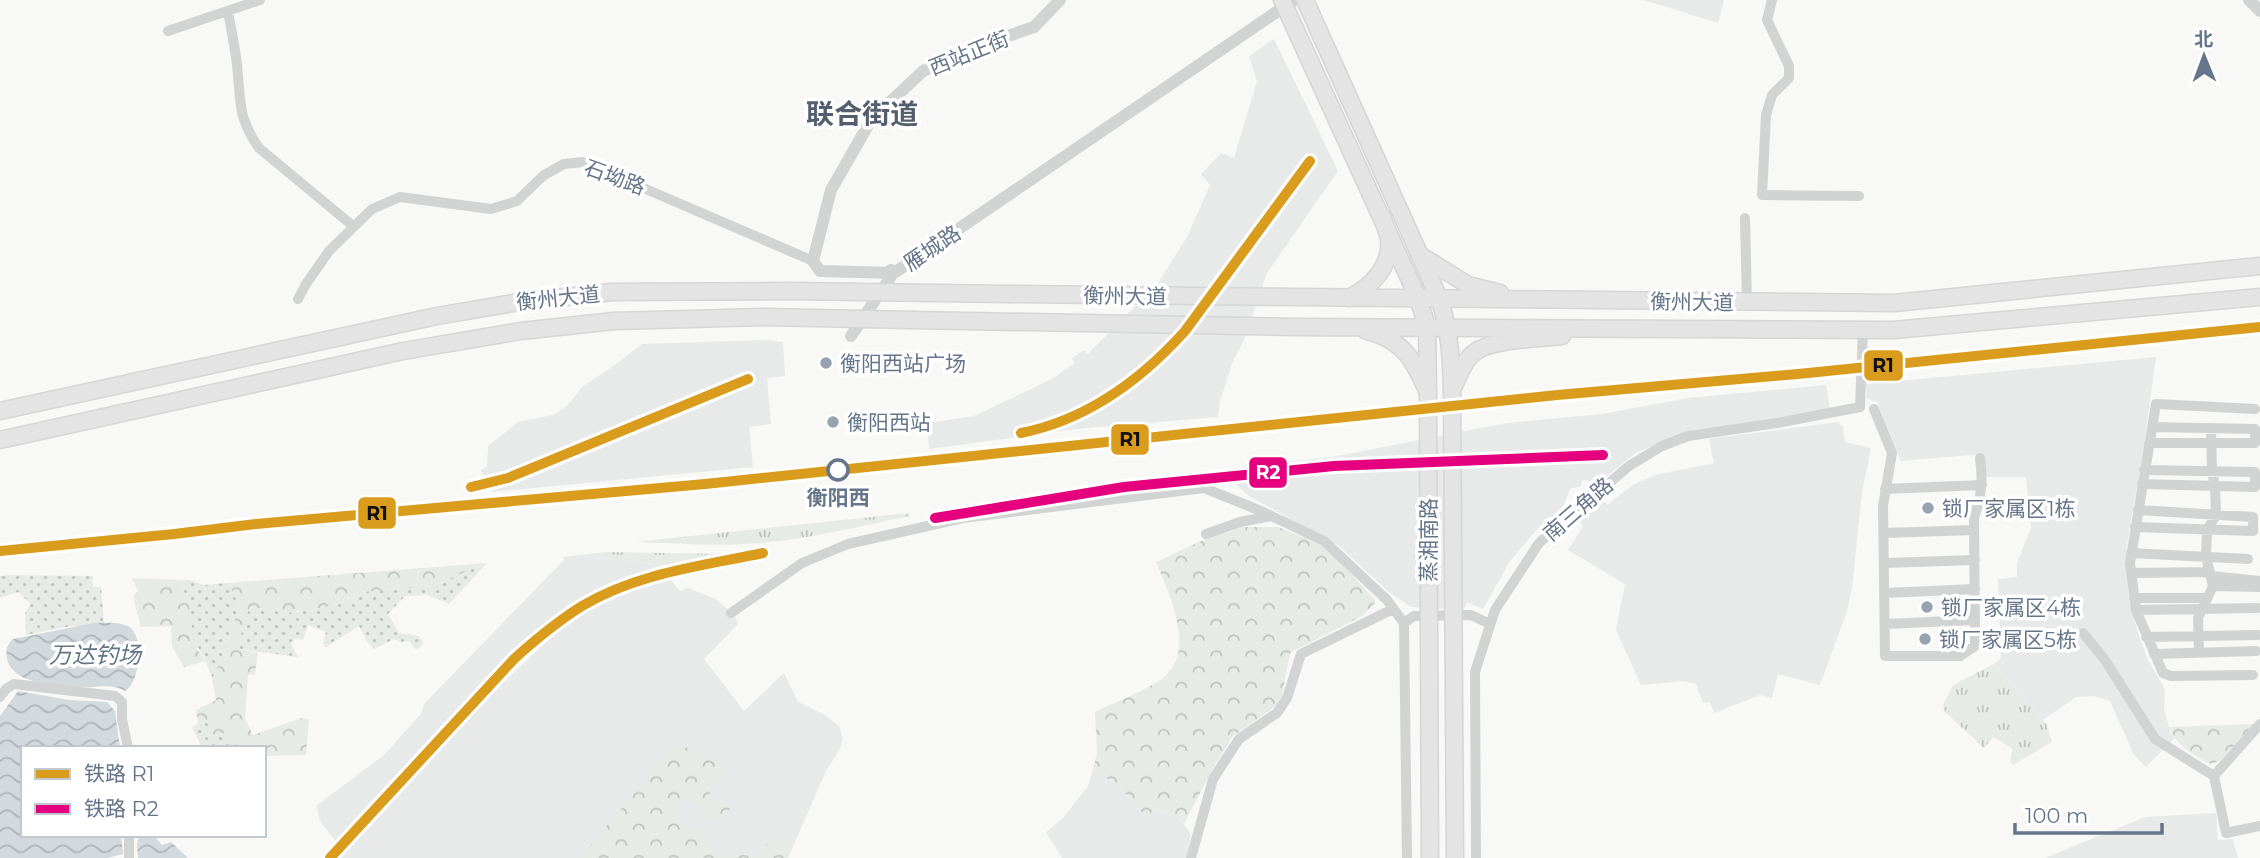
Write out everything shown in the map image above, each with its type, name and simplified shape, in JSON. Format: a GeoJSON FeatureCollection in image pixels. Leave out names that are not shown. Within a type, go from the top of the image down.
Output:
{"type":"FeatureCollection","features":[{"type":"Feature","properties":{"kind":"main road","name":"蒸湘南路"},"geometry":{"type":"LineString","coordinates":[[1305,0],[1439,298],[1448,326],[1452,390],[1455,858]]}},
{"type":"Feature","properties":{"kind":"main road","name":"蒸湘南路"},"geometry":{"type":"LineString","coordinates":[[1286,2],[1418,298],[1427,326],[1430,858]]}},
{"type":"Feature","properties":{"kind":"main road"},"geometry":{"type":"LineString","coordinates":[[1347,299],[1364,291],[1374,281],[1387,259],[1389,240],[1382,217]]}},
{"type":"Feature","properties":{"kind":"main road"},"geometry":{"type":"LineString","coordinates":[[1420,256],[1468,285],[1526,299]]}},
{"type":"Feature","properties":{"kind":"main road","name":"衡州大道"},"geometry":{"type":"LineString","coordinates":[[0,411],[398,324],[520,302],[612,292],[789,290],[1319,299],[1894,303],[2260,266]]}},
{"type":"Feature","properties":{"kind":"main road"},"geometry":{"type":"LineString","coordinates":[[612,292],[605,307],[614,321]]}},
{"type":"Feature","properties":{"kind":"main road","name":"衡州大道"},"geometry":{"type":"LineString","coordinates":[[0,440],[403,351],[521,331],[614,321],[764,317],[1297,327],[1863,331],[2260,297]]}},
{"type":"Feature","properties":{"kind":"main road"},"geometry":{"type":"LineString","coordinates":[[1566,300],[1559,304],[1554,312],[1557,321],[1567,328]]}},
{"type":"Feature","properties":{"kind":"main road"},"geometry":{"type":"LineString","coordinates":[[520,302],[529,306],[536,316],[531,326],[521,331]]}},
{"type":"Feature","properties":{"kind":"main road"},"geometry":{"type":"LineString","coordinates":[[1349,326],[1395,341],[1417,367],[1428,393]]}},
{"type":"Feature","properties":{"kind":"main road"},"geometry":{"type":"LineString","coordinates":[[1474,327],[1507,343]]}},
{"type":"Feature","properties":{"kind":"main road"},"geometry":{"type":"LineString","coordinates":[[1452,390],[1463,366],[1474,353],[1488,345],[1622,328]]}},
{"type":"Feature","properties":{"kind":"street"},"geometry":{"type":"LineString","coordinates":[[168,31],[260,0]]}},
{"type":"Feature","properties":{"kind":"street","name":"西站正街"},"geometry":{"type":"LineString","coordinates":[[813,261],[831,190],[871,120],[923,71],[979,46],[1034,27],[1060,0]]}},
{"type":"Feature","properties":{"kind":"street"},"geometry":{"type":"LineString","coordinates":[[1772,0],[1767,20],[1789,66],[1789,78],[1772,95],[1766,115],[1762,195],[1858,196]]}},
{"type":"Feature","properties":{"kind":"street","name":"雁城路"},"geometry":{"type":"LineString","coordinates":[[813,261],[822,267],[891,272],[1286,2]]}},
{"type":"Feature","properties":{"kind":"street"},"geometry":{"type":"LineString","coordinates":[[228,11],[237,64],[240,104],[248,132],[259,148],[353,226]]}},
{"type":"Feature","properties":{"kind":"street","name":"石坳路"},"geometry":{"type":"LineString","coordinates":[[298,299],[329,251],[372,209],[400,197],[491,209],[517,201],[544,175],[564,164],[583,162],[813,261]]}},
{"type":"Feature","properties":{"kind":"street"},"geometry":{"type":"LineString","coordinates":[[1745,218],[1747,303]]}},
{"type":"Feature","properties":{"kind":"street"},"geometry":{"type":"LineString","coordinates":[[851,336],[890,278],[891,272]]}},
{"type":"Feature","properties":{"kind":"street","name":"南三角路"},"geometry":{"type":"LineString","coordinates":[[1476,858],[1475,672],[1496,610],[1539,543],[1629,466],[1662,446],[1688,436],[1860,407],[1863,331]]}},
{"type":"Feature","properties":{"kind":"street"},"geometry":{"type":"LineString","coordinates":[[2253,675],[2171,676],[2163,673],[2136,610],[2131,553],[2156,404],[2255,409]]}},
{"type":"Feature","properties":{"kind":"street"},"geometry":{"type":"LineString","coordinates":[[1874,409],[1892,453],[1885,489],[1885,656],[1961,656],[1975,646],[1974,517],[1981,499],[1980,458]]}},
{"type":"Feature","properties":{"kind":"street"},"geometry":{"type":"LineString","coordinates":[[2149,443],[2255,443],[2255,429],[2152,427]]}},
{"type":"Feature","properties":{"kind":"street"},"geometry":{"type":"LineString","coordinates":[[2199,652],[2198,618],[2212,578],[2206,557],[2207,530],[2216,515],[2211,428]]}},
{"type":"Feature","properties":{"kind":"street"},"geometry":{"type":"LineString","coordinates":[[2142,484],[2255,487],[2255,472],[2144,470]]}},
{"type":"Feature","properties":{"kind":"street"},"geometry":{"type":"LineString","coordinates":[[1885,489],[1982,485]]}},
{"type":"Feature","properties":{"kind":"street"},"geometry":{"type":"LineString","coordinates":[[731,612],[802,563],[848,544],[963,518],[1204,488],[1324,541],[1404,623],[1407,858]]}},
{"type":"Feature","properties":{"kind":"street"},"geometry":{"type":"LineString","coordinates":[[2135,527],[2253,531],[2253,517],[2138,510]]}},
{"type":"Feature","properties":{"kind":"street"},"geometry":{"type":"LineString","coordinates":[[1206,534],[1240,522],[1271,516]]}},
{"type":"Feature","properties":{"kind":"street"},"geometry":{"type":"LineString","coordinates":[[1884,533],[1974,530]]}},
{"type":"Feature","properties":{"kind":"street"},"geometry":{"type":"LineString","coordinates":[[2131,553],[2248,559]]}},
{"type":"Feature","properties":{"kind":"street"},"geometry":{"type":"LineString","coordinates":[[1884,563],[1975,560]]}},
{"type":"Feature","properties":{"kind":"street"},"geometry":{"type":"LineString","coordinates":[[2131,573],[2260,580]]}},
{"type":"Feature","properties":{"kind":"street"},"geometry":{"type":"LineString","coordinates":[[2212,578],[2260,586]]}},
{"type":"Feature","properties":{"kind":"street"},"geometry":{"type":"LineString","coordinates":[[1885,593],[1975,589]]}},
{"type":"Feature","properties":{"kind":"street"},"geometry":{"type":"LineString","coordinates":[[2134,598],[2207,598]]}},
{"type":"Feature","properties":{"kind":"street"},"geometry":{"type":"LineString","coordinates":[[2136,610],[2258,608]]}},
{"type":"Feature","properties":{"kind":"street"},"geometry":{"type":"LineString","coordinates":[[1191,858],[1213,779],[1239,738],[1277,713],[1287,698],[1301,654],[1393,609]]}},
{"type":"Feature","properties":{"kind":"street"},"geometry":{"type":"LineString","coordinates":[[1404,623],[1414,616],[1471,615],[1490,624]]}},
{"type":"Feature","properties":{"kind":"street"},"geometry":{"type":"LineString","coordinates":[[1885,624],[1975,621]]}},
{"type":"Feature","properties":{"kind":"street"},"geometry":{"type":"LineString","coordinates":[[2083,633],[2105,660],[2155,738],[2214,776],[2226,833],[2260,826]]}},
{"type":"Feature","properties":{"kind":"street"},"geometry":{"type":"LineString","coordinates":[[2146,637],[2258,635]]}},
{"type":"Feature","properties":{"kind":"street"},"geometry":{"type":"LineString","coordinates":[[2154,654],[2256,651]]}},
{"type":"Feature","properties":{"kind":"street"},"geometry":{"type":"LineString","coordinates":[[0,697],[14,684],[115,696],[122,702],[122,719],[128,746]]}},
{"type":"Feature","properties":{"kind":"street"},"geometry":{"type":"LineString","coordinates":[[2214,776],[2260,724]]}},
{"type":"Feature","properties":{"kind":"street"},"geometry":{"type":"LineString","coordinates":[[129,837],[129,858]]}},
{"type":"Feature","properties":{"kind":"shaded area"},"geometry":{"type":"Polygon","coordinates":[[[1644,0],[1724,0],[1718,23],[1644,0]]]}},
{"type":"Feature","properties":{"kind":"shaded area"},"geometry":{"type":"Polygon","coordinates":[[[1274,39],[1338,171],[1267,273],[1244,340],[1233,361],[1220,401],[1218,417],[1076,429],[929,449],[927,423],[974,416],[1052,379],[1075,363],[1072,358],[1084,350],[1088,354],[1158,283],[1187,237],[1210,185],[1201,174],[1221,153],[1234,158],[1257,81],[1249,56],[1274,39]]]}},
{"type":"Feature","properties":{"kind":"shaded area"},"geometry":{"type":"Polygon","coordinates":[[[767,340],[783,342],[785,376],[767,378],[771,424],[749,427],[753,467],[492,492],[481,470],[487,467],[488,446],[518,422],[553,415],[567,406],[582,387],[642,344],[767,340]]]}},
{"type":"Feature","properties":{"kind":"shaded area"},"geometry":{"type":"Polygon","coordinates":[[[2156,357],[2126,550],[2126,569],[2129,600],[2138,633],[2147,658],[2165,689],[2164,710],[2171,734],[2175,738],[2146,767],[2134,755],[2110,701],[2094,696],[2076,697],[2043,720],[1994,664],[2001,658],[1998,579],[2017,577],[2017,563],[2031,527],[2026,477],[1986,477],[1983,454],[1901,461],[1877,402],[1867,399],[1866,384],[2156,357]]]}},
{"type":"Feature","properties":{"kind":"shaded area"},"geometry":{"type":"Polygon","coordinates":[[[1826,385],[1830,410],[1770,421],[1697,429],[1637,452],[1600,482],[1582,480],[1581,486],[1570,489],[1562,510],[1540,526],[1510,561],[1483,609],[1467,602],[1464,610],[1411,607],[1389,592],[1339,546],[1249,496],[1234,483],[1257,480],[1265,470],[1264,464],[1332,457],[1506,423],[1602,414],[1688,398],[1826,385]]]}},
{"type":"Feature","properties":{"kind":"shaded area"},"geometry":{"type":"Polygon","coordinates":[[[1838,422],[1843,427],[1845,442],[1871,448],[1862,492],[1852,588],[1847,611],[1820,685],[1778,674],[1772,698],[1760,695],[1714,713],[1710,702],[1703,703],[1696,684],[1684,681],[1641,685],[1616,630],[1625,584],[1568,550],[1583,526],[1576,518],[1600,496],[1607,505],[1634,484],[1659,474],[1714,463],[1709,439],[1838,422]]]}},
{"type":"Feature","properties":{"kind":"shaded area"},"geometry":{"type":"Polygon","coordinates":[[[579,555],[661,565],[662,570],[625,582],[582,603],[520,648],[337,844],[320,821],[316,806],[384,755],[421,714],[424,704],[564,560],[563,557],[579,555]]]}},
{"type":"Feature","properties":{"kind":"shaded area"},"geometry":{"type":"Polygon","coordinates":[[[669,578],[680,591],[688,588],[716,599],[735,616],[738,624],[704,659],[744,711],[784,673],[798,702],[823,714],[839,726],[843,739],[840,749],[826,771],[788,858],[341,858],[474,710],[557,632],[582,614],[627,591],[669,578]]]}},
{"type":"Feature","properties":{"kind":"shaded area"},"geometry":{"type":"Polygon","coordinates":[[[1093,770],[1118,785],[1147,818],[1153,809],[1176,815],[1191,834],[1186,858],[1062,858],[1046,832],[1063,818],[1088,786],[1093,770]]]}},
{"type":"Feature","properties":{"kind":"shaded area"},"geometry":{"type":"Polygon","coordinates":[[[2216,813],[2218,840],[2233,839],[2238,858],[2045,858],[2145,817],[2216,813]]]}},
{"type":"Feature","properties":{"kind":"green space"},"geometry":{"type":"Polygon","coordinates":[[[909,513],[910,516],[779,541],[729,545],[635,542],[909,513]]]}},
{"type":"Feature","properties":{"kind":"green space"},"geometry":{"type":"Polygon","coordinates":[[[1242,527],[1278,527],[1318,543],[1342,564],[1375,603],[1362,616],[1290,653],[1282,696],[1275,707],[1233,736],[1184,824],[1176,815],[1154,809],[1147,818],[1118,785],[1093,770],[1097,753],[1095,712],[1157,682],[1173,667],[1178,653],[1177,622],[1156,562],[1201,541],[1242,527]]]}},
{"type":"Feature","properties":{"kind":"green space"},"geometry":{"type":"Polygon","coordinates":[[[606,552],[742,553],[662,570],[661,565],[579,555],[606,552]]]}},
{"type":"Feature","properties":{"kind":"green space"},"geometry":{"type":"Polygon","coordinates":[[[487,563],[432,586],[362,592],[349,600],[313,610],[287,613],[250,607],[238,649],[258,653],[255,674],[248,675],[245,719],[253,735],[301,718],[309,719],[306,755],[266,756],[266,746],[234,746],[225,733],[214,736],[206,720],[198,724],[196,710],[216,700],[212,679],[227,646],[239,605],[228,583],[487,563]]]}},
{"type":"Feature","properties":{"kind":"green space"},"geometry":{"type":"Polygon","coordinates":[[[487,563],[449,604],[427,595],[405,596],[388,614],[399,633],[418,636],[424,643],[416,650],[409,641],[394,639],[374,649],[359,626],[326,647],[323,644],[326,632],[308,625],[303,640],[294,639],[291,644],[298,657],[238,649],[250,607],[287,613],[313,610],[349,600],[362,592],[432,586],[487,563]]]}},
{"type":"Feature","properties":{"kind":"green space"},"geometry":{"type":"Polygon","coordinates":[[[0,576],[93,576],[93,587],[101,587],[104,623],[26,635],[25,613],[31,604],[18,592],[0,598],[0,576]]]}},
{"type":"Feature","properties":{"kind":"green space"},"geometry":{"type":"Polygon","coordinates":[[[132,578],[180,580],[191,611],[197,649],[206,661],[184,667],[172,647],[171,626],[141,627],[133,597],[138,591],[132,578]]]}},
{"type":"Feature","properties":{"kind":"green space"},"geometry":{"type":"Polygon","coordinates":[[[180,580],[204,585],[228,583],[239,605],[227,646],[212,679],[206,661],[193,639],[191,611],[180,580]]]}},
{"type":"Feature","properties":{"kind":"green space"},"geometry":{"type":"Polygon","coordinates":[[[1994,664],[2047,725],[2052,742],[2013,765],[2010,759],[2013,749],[1993,737],[1984,748],[1945,712],[1943,705],[1953,685],[1994,664]]]}},
{"type":"Feature","properties":{"kind":"green space"},"geometry":{"type":"Polygon","coordinates":[[[206,720],[214,736],[225,733],[234,746],[201,746],[192,727],[206,720]]]}},
{"type":"Feature","properties":{"kind":"green space"},"geometry":{"type":"Polygon","coordinates":[[[2254,724],[2221,760],[2212,764],[2187,750],[2175,739],[2169,727],[2254,724]]]}},
{"type":"Feature","properties":{"kind":"green space"},"geometry":{"type":"Polygon","coordinates":[[[675,744],[703,754],[720,768],[725,774],[710,788],[710,797],[732,807],[716,823],[706,817],[705,808],[691,802],[687,795],[680,803],[681,825],[702,830],[715,854],[756,855],[763,852],[771,836],[792,847],[788,858],[580,858],[675,744]]]}},
{"type":"Feature","properties":{"kind":"water","name":"万达钓场"},"geometry":{"type":"Polygon","coordinates":[[[94,623],[128,626],[135,635],[139,652],[137,671],[125,691],[109,686],[50,685],[27,679],[10,667],[6,652],[13,639],[94,623]]]}},
{"type":"Feature","properties":{"kind":"water","name":"万达钓场"},"geometry":{"type":"Polygon","coordinates":[[[18,691],[70,700],[107,702],[115,711],[120,746],[21,746],[21,837],[121,837],[123,854],[108,858],[0,858],[0,716],[18,691]]]}},
{"type":"Feature","properties":{"kind":"water"},"geometry":{"type":"Polygon","coordinates":[[[139,837],[155,837],[162,845],[171,842],[188,858],[138,858],[139,837]]]}},
{"type":"Feature","properties":{"kind":"rail line","name":"R1"},"geometry":{"type":"LineString","coordinates":[[1021,433],[1045,427],[1090,408],[1111,396],[1150,366],[1185,331],[1310,161]]}},
{"type":"Feature","properties":{"kind":"rail line","name":"R1"},"geometry":{"type":"LineString","coordinates":[[0,551],[256,524],[705,484],[1557,395],[1798,374],[2260,327]]}},
{"type":"Feature","properties":{"kind":"rail line","name":"R1"},"geometry":{"type":"LineString","coordinates":[[471,487],[508,478],[748,379]]}},
{"type":"Feature","properties":{"kind":"rail line","name":"R2"},"geometry":{"type":"LineString","coordinates":[[935,518],[1124,487],[1334,466],[1603,455]]}},
{"type":"Feature","properties":{"kind":"rail line","name":"R1"},"geometry":{"type":"LineString","coordinates":[[330,858],[514,659],[564,618],[603,595],[647,578],[763,553]]}},
{"type":"Feature","properties":{"kind":"place","name":"衡阳西站广场"},"geometry":{"type":"Point","coordinates":[826,363]}},
{"type":"Feature","properties":{"kind":"place","name":"衡阳西站"},"geometry":{"type":"Point","coordinates":[833,422]}},
{"type":"Feature","properties":{"kind":"place","name":"衡阳西"},"geometry":{"type":"Point","coordinates":[838,470]}},
{"type":"Feature","properties":{"kind":"place","name":"锁厂家属区1栋"},"geometry":{"type":"Point","coordinates":[1928,508]}},
{"type":"Feature","properties":{"kind":"place","name":"锁厂家属区4栋"},"geometry":{"type":"Point","coordinates":[1927,607]}},
{"type":"Feature","properties":{"kind":"place","name":"锁厂家属区5栋"},"geometry":{"type":"Point","coordinates":[1925,639]}},
{"type":"Feature","properties":{"kind":"district","name":"联合街道"},"geometry":{"type":"Point","coordinates":[862,114]}}]}
